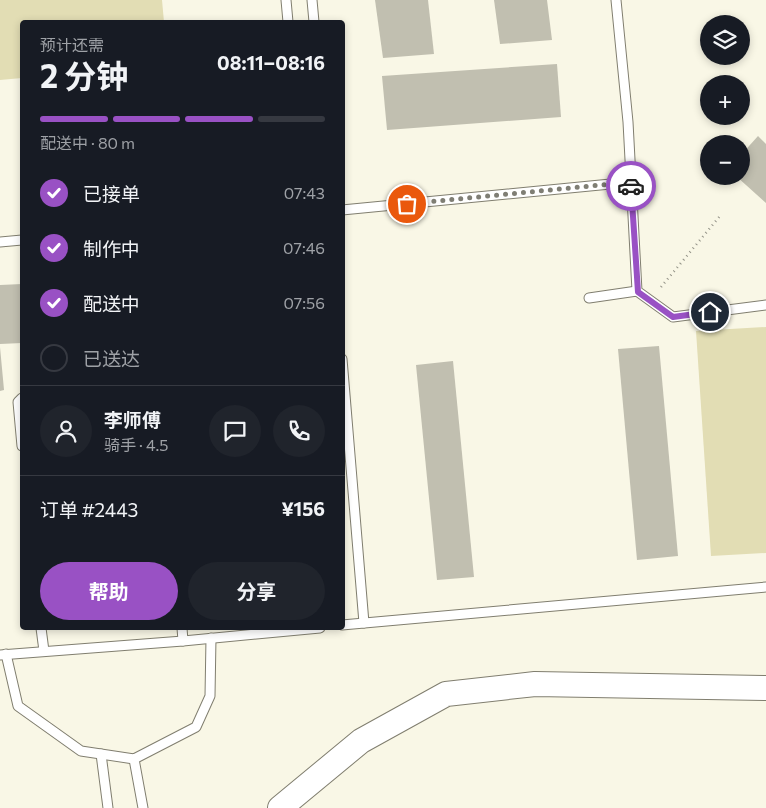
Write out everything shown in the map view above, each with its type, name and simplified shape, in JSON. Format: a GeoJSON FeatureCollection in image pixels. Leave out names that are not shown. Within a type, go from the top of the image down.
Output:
{"type":"FeatureCollection","features":[{"type":"Feature","properties":{"kind":"main road"},"geometry":{"type":"LineString","coordinates":[[280,808],[361,742],[446,694],[535,684],[766,688]]}},
{"type":"Feature","properties":{"kind":"lane"},"geometry":{"type":"LineString","coordinates":[[286,0],[288,20]]}},
{"type":"Feature","properties":{"kind":"lane"},"geometry":{"type":"LineString","coordinates":[[312,0],[314,20]]}},
{"type":"Feature","properties":{"kind":"lane"},"geometry":{"type":"LineString","coordinates":[[616,0],[628,122],[638,292]]}},
{"type":"Feature","properties":{"kind":"lane"},"geometry":{"type":"LineString","coordinates":[[345,210],[631,182]]}},
{"type":"Feature","properties":{"kind":"lane"},"geometry":{"type":"LineString","coordinates":[[0,242],[20,240]]}},
{"type":"Feature","properties":{"kind":"lane"},"geometry":{"type":"LineString","coordinates":[[589,298],[638,292],[673,317],[766,304]]}},
{"type":"Feature","properties":{"kind":"lane"},"geometry":{"type":"LineString","coordinates":[[345,395],[364,623]]}},
{"type":"Feature","properties":{"kind":"lane"},"geometry":{"type":"LineString","coordinates":[[20,400],[18,402],[20,424]]}},
{"type":"Feature","properties":{"kind":"lane"},"geometry":{"type":"LineString","coordinates":[[345,625],[766,588]]}},
{"type":"Feature","properties":{"kind":"lane"},"geometry":{"type":"LineString","coordinates":[[42,630],[44,651]]}},
{"type":"Feature","properties":{"kind":"lane"},"geometry":{"type":"LineString","coordinates":[[182,630],[183,641]]}},
{"type":"Feature","properties":{"kind":"lane"},"geometry":{"type":"LineString","coordinates":[[211,638],[210,696],[196,727],[134,759],[81,751],[18,706],[3,654],[183,641],[211,638],[298,630]]}},
{"type":"Feature","properties":{"kind":"lane"},"geometry":{"type":"LineString","coordinates":[[101,754],[108,808]]}},
{"type":"Feature","properties":{"kind":"lane"},"geometry":{"type":"LineString","coordinates":[[134,759],[143,808]]}},
{"type":"Feature","properties":{"kind":"path"},"geometry":{"type":"LineString","coordinates":[[661,287],[720,216]]}},
{"type":"Feature","properties":{"kind":"shaded area"},"geometry":{"type":"Polygon","coordinates":[[[0,0],[162,0],[164,20],[20,20],[20,78],[0,80],[0,0]]]}},
{"type":"Feature","properties":{"kind":"shaded area"},"geometry":{"type":"Polygon","coordinates":[[[766,327],[766,553],[711,556],[696,331],[766,327]]]}},
{"type":"Feature","properties":{"kind":"building"},"geometry":{"type":"Polygon","coordinates":[[[375,0],[428,0],[434,54],[383,58],[375,0]]]}},
{"type":"Feature","properties":{"kind":"building"},"geometry":{"type":"Polygon","coordinates":[[[494,0],[547,0],[552,40],[500,44],[494,0]]]}},
{"type":"Feature","properties":{"kind":"building"},"geometry":{"type":"Polygon","coordinates":[[[557,64],[561,117],[387,130],[382,76],[557,64]]]}},
{"type":"Feature","properties":{"kind":"building"},"geometry":{"type":"Polygon","coordinates":[[[758,136],[766,144],[766,203],[746,185],[750,185],[750,145],[758,136]]]}},
{"type":"Feature","properties":{"kind":"building"},"geometry":{"type":"Polygon","coordinates":[[[20,284],[20,343],[0,344],[0,285],[20,284]]]}},
{"type":"Feature","properties":{"kind":"building"},"geometry":{"type":"Polygon","coordinates":[[[659,346],[678,556],[637,560],[618,349],[659,346]]]}},
{"type":"Feature","properties":{"kind":"building"},"geometry":{"type":"Polygon","coordinates":[[[0,347],[4,390],[0,391],[0,347]]]}},
{"type":"Feature","properties":{"kind":"building"},"geometry":{"type":"Polygon","coordinates":[[[453,361],[474,577],[437,580],[416,365],[453,361]]]}},
{"type":"Feature","properties":{"kind":"way so far"},"geometry":{"type":"LineString","coordinates":[[407,204],[631,182],[631,186]]}},
{"type":"Feature","properties":{"kind":"route"},"geometry":{"type":"LineString","coordinates":[[631,186],[638,292],[673,317],[710,312]]}}]}
